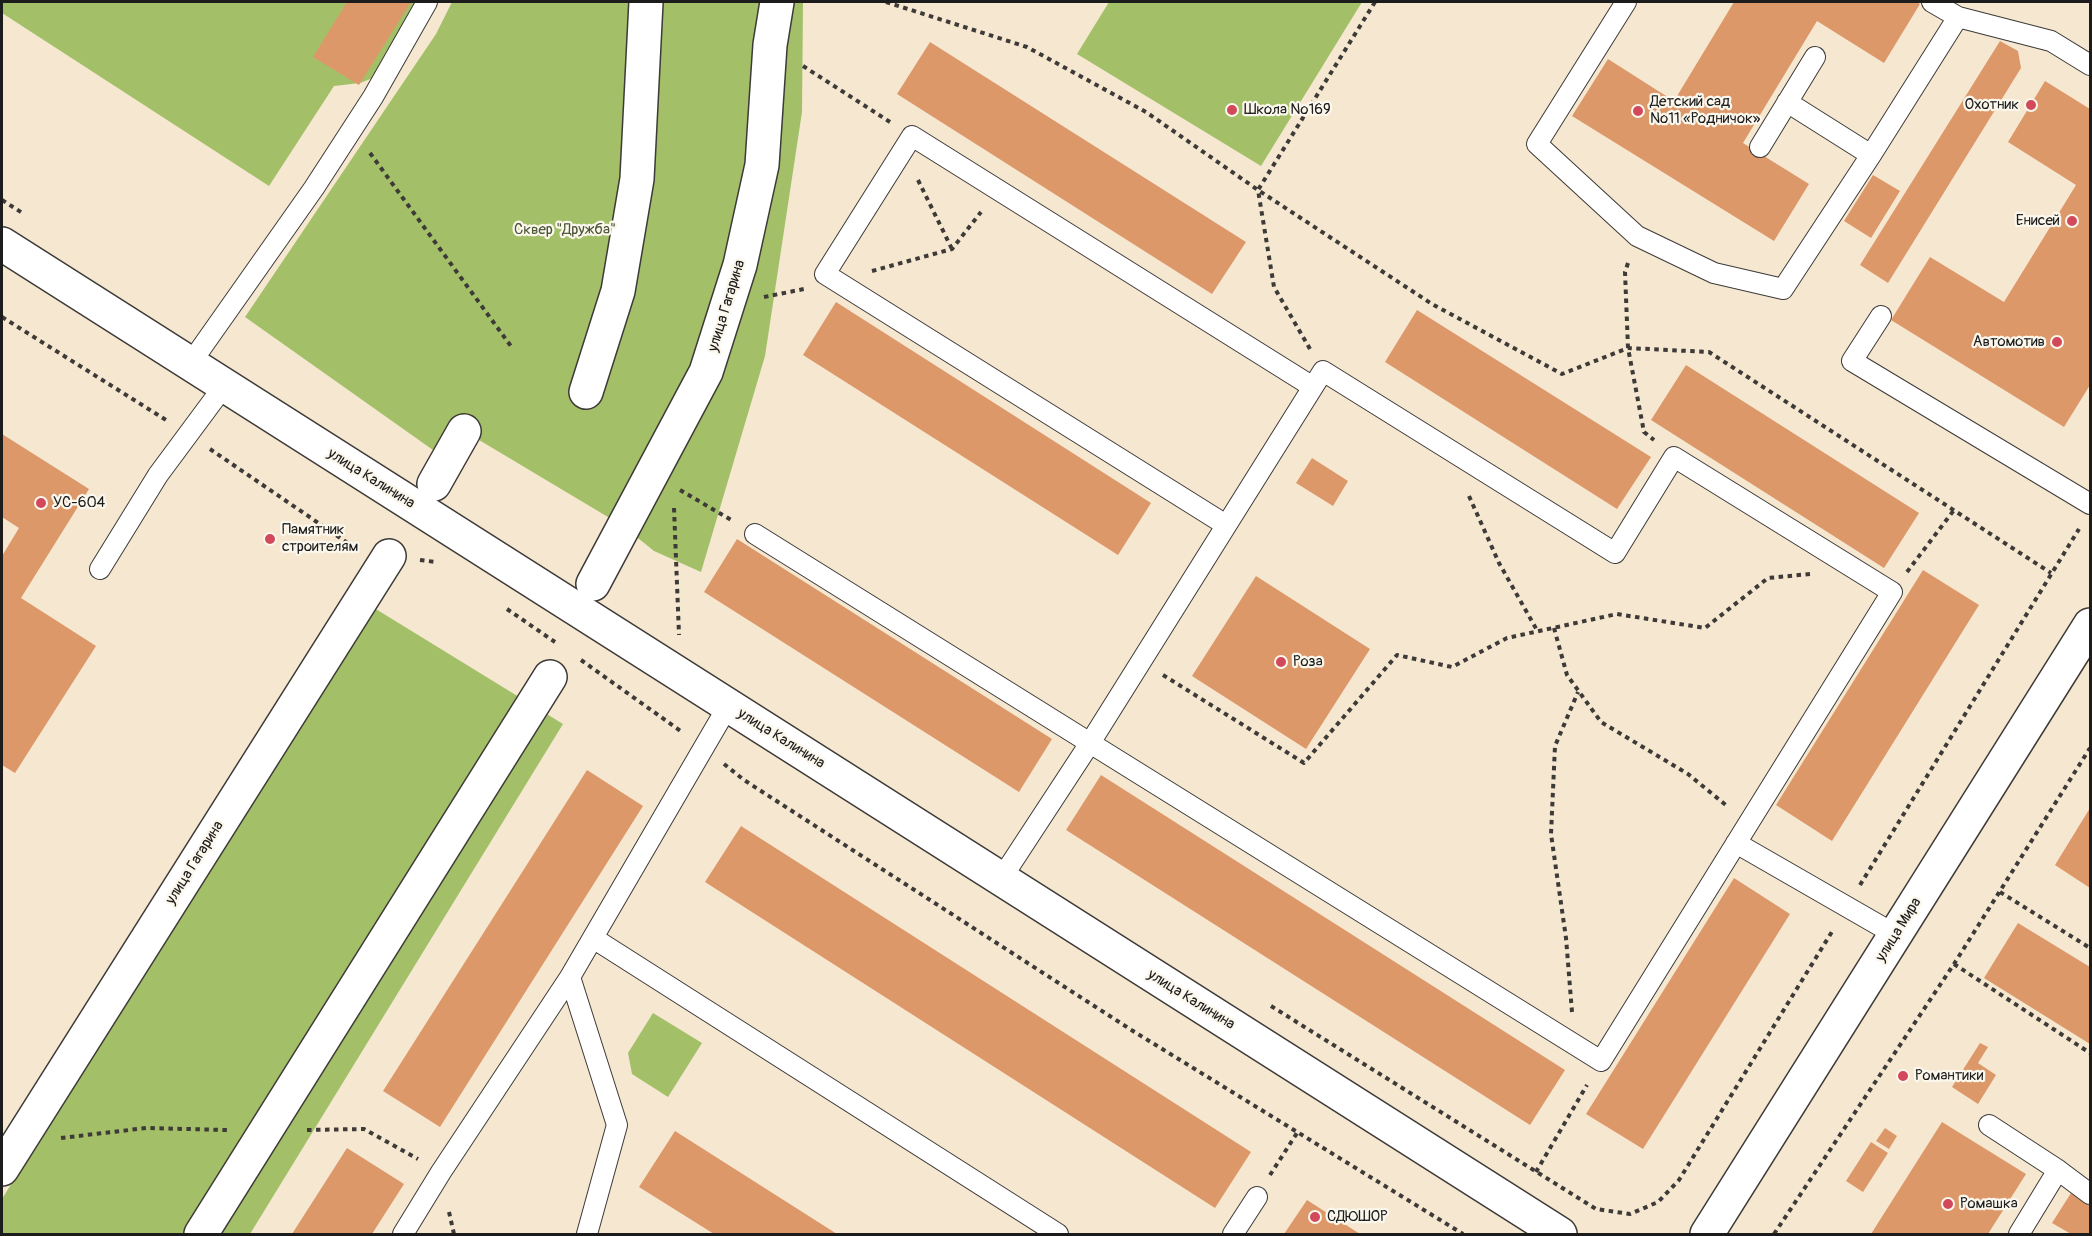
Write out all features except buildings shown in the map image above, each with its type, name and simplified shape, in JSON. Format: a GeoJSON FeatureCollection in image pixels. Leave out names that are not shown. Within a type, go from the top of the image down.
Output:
{"type":"FeatureCollection","features":[{"type":"Feature","properties":{"kind":"street"},"geometry":{"type":"LineString","coordinates":[[586,392],[618,291],[637,179],[646,2]]}},
{"type":"Feature","properties":{"kind":"street","name":"улица Гагарина"},"geometry":{"type":"LineString","coordinates":[[593,584],[623,526],[663,480],[706,372],[728,304],[740,265],[762,165],[770,45],[777,2]]}},
{"type":"Feature","properties":{"kind":"street","name":"улица Калинина"},"geometry":{"type":"LineString","coordinates":[[2,244],[1560,1234]]}},
{"type":"Feature","properties":{"kind":"street"},"geometry":{"type":"LineString","coordinates":[[434,484],[464,431]]}},
{"type":"Feature","properties":{"kind":"street","name":"улица Гагарина"},"geometry":{"type":"LineString","coordinates":[[10,1156],[389,556]]}},
{"type":"Feature","properties":{"kind":"street","name":"улица Мира"},"geometry":{"type":"LineString","coordinates":[[1707,1234],[2091,626]]}},
{"type":"Feature","properties":{"kind":"street"},"geometry":{"type":"LineString","coordinates":[[201,1234],[550,677]]}},
{"type":"Feature","properties":{"kind":"lane"},"geometry":{"type":"LineString","coordinates":[[190,364],[314,188],[373,97],[427,2]]}},
{"type":"Feature","properties":{"kind":"lane"},"geometry":{"type":"LineString","coordinates":[[1626,2],[1537,144],[1637,236],[1714,273],[1783,289],[1958,17]]}},
{"type":"Feature","properties":{"kind":"lane"},"geometry":{"type":"LineString","coordinates":[[1932,2],[1958,17],[2051,41],[2091,65]]}},
{"type":"Feature","properties":{"kind":"lane"},"geometry":{"type":"LineString","coordinates":[[1760,147],[1815,57]]}},
{"type":"Feature","properties":{"kind":"lane"},"geometry":{"type":"LineString","coordinates":[[1787,102],[1871,155]]}},
{"type":"Feature","properties":{"kind":"lane"},"geometry":{"type":"LineString","coordinates":[[755,534],[1600,1061],[1892,592],[1674,457],[1615,553],[1458,455],[1318,379],[998,190],[912,136],[825,274],[1226,525]]}},
{"type":"Feature","properties":{"kind":"lane"},"geometry":{"type":"LineString","coordinates":[[1881,316],[1852,361],[2091,504]]}},
{"type":"Feature","properties":{"kind":"lane"},"geometry":{"type":"LineString","coordinates":[[1001,879],[1090,742],[1318,379]]}},
{"type":"Feature","properties":{"kind":"lane"},"geometry":{"type":"LineString","coordinates":[[100,569],[158,475],[224,386]]}},
{"type":"Feature","properties":{"kind":"lane"},"geometry":{"type":"LineString","coordinates":[[403,1234],[441,1172],[570,977],[728,706]]}},
{"type":"Feature","properties":{"kind":"lane"},"geometry":{"type":"LineString","coordinates":[[1736,843],[1896,935]]}},
{"type":"Feature","properties":{"kind":"lane"},"geometry":{"type":"LineString","coordinates":[[593,938],[1058,1234]]}},
{"type":"Feature","properties":{"kind":"lane"},"geometry":{"type":"LineString","coordinates":[[570,977],[617,1125],[587,1234]]}},
{"type":"Feature","properties":{"kind":"lane"},"geometry":{"type":"LineString","coordinates":[[1989,1125],[2091,1194]]}},
{"type":"Feature","properties":{"kind":"lane"},"geometry":{"type":"LineString","coordinates":[[2019,1234],[2058,1170]]}},
{"type":"Feature","properties":{"kind":"lane"},"geometry":{"type":"LineString","coordinates":[[1233,1234],[1257,1197]]}},
{"type":"Feature","properties":{"kind":"path"},"geometry":{"type":"LineString","coordinates":[[886,2],[1027,47],[1146,112],[1258,190],[1432,304],[1562,374],[1629,348],[1709,352],[2051,573]]}},
{"type":"Feature","properties":{"kind":"path"},"geometry":{"type":"LineString","coordinates":[[1318,379],[1274,287],[1258,190],[1375,2]]}},
{"type":"Feature","properties":{"kind":"path"},"geometry":{"type":"LineString","coordinates":[[770,45],[912,136],[913,169],[952,249]]}},
{"type":"Feature","properties":{"kind":"path"},"geometry":{"type":"LineString","coordinates":[[352,129],[513,349]]}},
{"type":"Feature","properties":{"kind":"path"},"geometry":{"type":"LineString","coordinates":[[728,304],[810,288],[952,249],[998,190]]}},
{"type":"Feature","properties":{"kind":"path"},"geometry":{"type":"LineString","coordinates":[[1637,236],[1625,272],[1629,348],[1644,432],[1674,457]]}},
{"type":"Feature","properties":{"kind":"path"},"geometry":{"type":"LineString","coordinates":[[2,317],[188,433],[364,555],[442,562]]}},
{"type":"Feature","properties":{"kind":"path"},"geometry":{"type":"LineString","coordinates":[[1458,455],[1467,490],[1498,562],[1538,632]]}},
{"type":"Feature","properties":{"kind":"path"},"geometry":{"type":"LineString","coordinates":[[663,480],[755,534]]}},
{"type":"Feature","properties":{"kind":"path"},"geometry":{"type":"LineString","coordinates":[[663,480],[674,547],[679,637]]}},
{"type":"Feature","properties":{"kind":"path"},"geometry":{"type":"LineString","coordinates":[[1892,592],[1954,510]]}},
{"type":"Feature","properties":{"kind":"path"},"geometry":{"type":"LineString","coordinates":[[1141,661],[1304,763],[1397,655],[1452,667],[1508,638],[1617,614],[1705,628],[1768,578],[1856,569]]}},
{"type":"Feature","properties":{"kind":"path"},"geometry":{"type":"LineString","coordinates":[[506,608],[560,646]]}},
{"type":"Feature","properties":{"kind":"path"},"geometry":{"type":"LineString","coordinates":[[1554,628],[1567,675],[1601,722],[1688,774],[1748,824]]}},
{"type":"Feature","properties":{"kind":"path"},"geometry":{"type":"LineString","coordinates":[[579,660],[754,786],[1133,1031],[1463,1234]]}},
{"type":"Feature","properties":{"kind":"path"},"geometry":{"type":"LineString","coordinates":[[1575,1045],[1566,938],[1551,834],[1555,746],[1578,692]]}},
{"type":"Feature","properties":{"kind":"path"},"geometry":{"type":"LineString","coordinates":[[1774,1234],[1954,964],[2091,748]]}},
{"type":"Feature","properties":{"kind":"path"},"geometry":{"type":"LineString","coordinates":[[2000,892],[2091,948]]}},
{"type":"Feature","properties":{"kind":"path"},"geometry":{"type":"LineString","coordinates":[[1954,964],[2091,1053]]}},
{"type":"Feature","properties":{"kind":"path"},"geometry":{"type":"LineString","coordinates":[[1536,1172],[1600,1061]]}},
{"type":"Feature","properties":{"kind":"path"},"geometry":{"type":"LineString","coordinates":[[10,1156],[146,1128],[266,1131],[364,1129],[441,1172],[454,1234]]}},
{"type":"Feature","properties":{"kind":"path"},"geometry":{"type":"LineString","coordinates":[[1257,1197],[1297,1132]]}},
{"type":"Feature","properties":{"kind":"green space"},"geometry":{"type":"Polygon","coordinates":[[[2,2],[417,2],[373,78],[360,83],[334,86],[269,186],[2,13],[2,2]]]}},
{"type":"Feature","properties":{"kind":"green space","name":"Сквер \"Дружба\""},"geometry":{"type":"Polygon","coordinates":[[[452,2],[803,2],[802,112],[765,356],[701,572],[654,551],[623,526],[464,431],[454,416],[433,450],[245,317],[436,34],[452,2]]]}},
{"type":"Feature","properties":{"kind":"green space","name":"Школа №169"},"geometry":{"type":"Polygon","coordinates":[[[1109,2],[1362,2],[1261,166],[1077,54],[1109,2]]]}},
{"type":"Feature","properties":{"kind":"green space"},"geometry":{"type":"Polygon","coordinates":[[[366,603],[563,724],[250,1234],[2,1234],[2,1199],[366,603]]]}},
{"type":"Feature","properties":{"kind":"green space"},"geometry":{"type":"Polygon","coordinates":[[[653,1013],[702,1043],[668,1097],[632,1074],[628,1053],[653,1013]]]}},
{"type":"Feature","properties":{"kind":"place","name":"Охотник"},"geometry":{"type":"Point","coordinates":[2031,105]}},
{"type":"Feature","properties":{"kind":"place","name":"Школа №169"},"geometry":{"type":"Point","coordinates":[1232,110]}},
{"type":"Feature","properties":{"kind":"place","name":"Детский сад №11 «Родничок»"},"geometry":{"type":"Point","coordinates":[1638,111]}},
{"type":"Feature","properties":{"kind":"place","name":"Енисей"},"geometry":{"type":"Point","coordinates":[2072,221]}},
{"type":"Feature","properties":{"kind":"place","name":"Автомотив"},"geometry":{"type":"Point","coordinates":[2057,342]}},
{"type":"Feature","properties":{"kind":"place","name":"УС-604"},"geometry":{"type":"Point","coordinates":[41,503]}},
{"type":"Feature","properties":{"kind":"place","name":"Памятник строителям"},"geometry":{"type":"Point","coordinates":[270,539]}},
{"type":"Feature","properties":{"kind":"place","name":"Роза"},"geometry":{"type":"Point","coordinates":[1281,662]}},
{"type":"Feature","properties":{"kind":"place","name":"Романтики"},"geometry":{"type":"Point","coordinates":[1903,1076]}},
{"type":"Feature","properties":{"kind":"place","name":"Ромашка"},"geometry":{"type":"Point","coordinates":[1948,1204]}},
{"type":"Feature","properties":{"kind":"place","name":"СДЮШОР"},"geometry":{"type":"Point","coordinates":[1315,1217]}}]}
